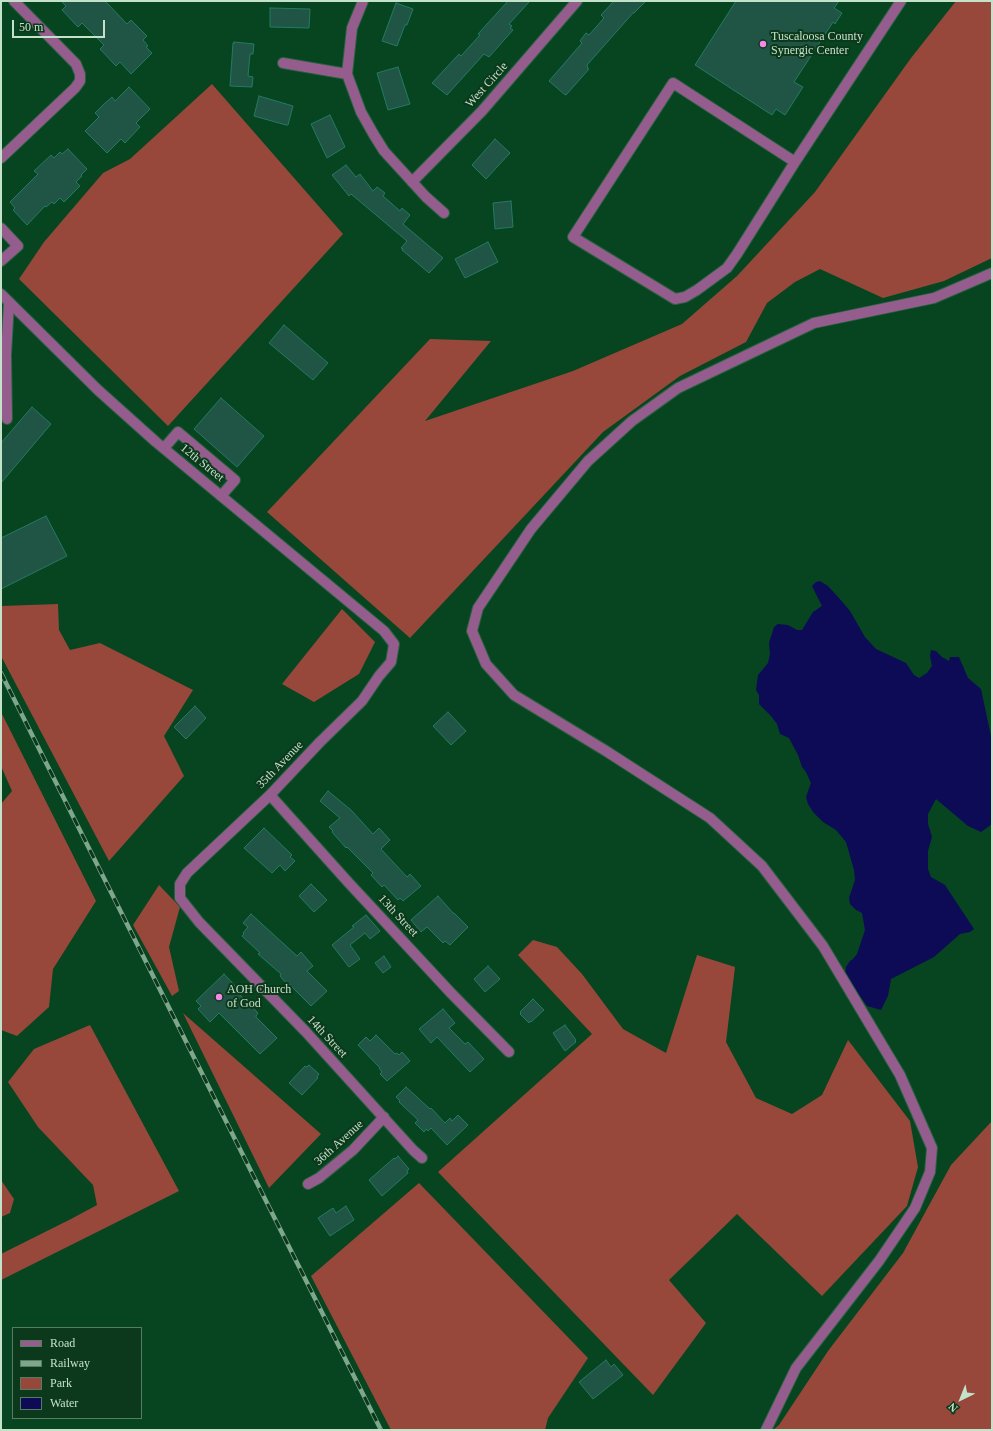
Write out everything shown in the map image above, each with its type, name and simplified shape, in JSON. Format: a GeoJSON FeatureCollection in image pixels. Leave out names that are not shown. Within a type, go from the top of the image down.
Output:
{"type":"FeatureCollection","features":[{"type":"Feature","properties":{"kind":"street"},"geometry":{"type":"LineString","coordinates":[[1,158],[75,88],[80,81],[80,74],[76,64],[14,1]]}},
{"type":"Feature","properties":{"kind":"street"},"geometry":{"type":"LineString","coordinates":[[363,1],[352,28],[347,74],[361,112],[384,151],[426,197],[444,213]]}},
{"type":"Feature","properties":{"kind":"street","name":"West Circle"},"geometry":{"type":"LineString","coordinates":[[412,182],[482,111],[577,1]]}},
{"type":"Feature","properties":{"kind":"street"},"geometry":{"type":"LineString","coordinates":[[795,162],[673,83],[572,237],[674,299],[685,297],[697,290],[727,268],[737,254],[795,162],[901,1]]}},
{"type":"Feature","properties":{"kind":"street"},"geometry":{"type":"LineString","coordinates":[[283,63],[347,74]]}},
{"type":"Feature","properties":{"kind":"street"},"geometry":{"type":"LineString","coordinates":[[1,228],[18,246],[1,261]]}},
{"type":"Feature","properties":{"kind":"street"},"geometry":{"type":"LineString","coordinates":[[766,1430],[796,1368],[879,1261],[915,1208],[930,1172],[932,1148],[900,1075],[823,946],[762,866],[710,818],[606,751],[514,695],[486,664],[472,631],[478,608],[531,529],[588,461],[632,420],[678,388],[814,323],[934,298],[992,273]]}},
{"type":"Feature","properties":{"kind":"street","name":"12th Street"},"geometry":{"type":"LineString","coordinates":[[1,294],[98,390],[164,448],[384,631],[394,644]]}},
{"type":"Feature","properties":{"kind":"street"},"geometry":{"type":"LineString","coordinates":[[7,419],[6,355],[9,302]]}},
{"type":"Feature","properties":{"kind":"street"},"geometry":{"type":"LineString","coordinates":[[164,448],[178,432],[235,480],[221,496]]}},
{"type":"Feature","properties":{"kind":"street","name":"35th Avenue"},"geometry":{"type":"LineString","coordinates":[[180,898],[180,884],[188,873],[270,795],[320,742],[362,701],[391,662],[394,644]]}},
{"type":"Feature","properties":{"kind":"street","name":"13th Street"},"geometry":{"type":"LineString","coordinates":[[270,795],[434,975],[509,1052]]}},
{"type":"Feature","properties":{"kind":"street","name":"14th Street"},"geometry":{"type":"LineString","coordinates":[[180,898],[199,922],[306,1032],[413,1150],[422,1158]]}},
{"type":"Feature","properties":{"kind":"street","name":"36th Avenue"},"geometry":{"type":"LineString","coordinates":[[308,1184],[319,1178],[353,1150],[384,1117]]}},
{"type":"Feature","properties":{"kind":"green space"},"geometry":{"type":"Polygon","coordinates":[[[956,1],[992,1],[992,258],[944,281],[883,298],[820,269],[795,282],[767,303],[746,342],[680,376],[603,432],[410,638],[267,512],[430,339],[491,341],[425,421],[573,371],[682,324],[737,276],[815,192],[911,58],[956,1]]]}},
{"type":"Feature","properties":{"kind":"green space"},"geometry":{"type":"Polygon","coordinates":[[[212,84],[343,234],[168,426],[19,279],[44,242],[103,173],[130,159],[212,84]]]}},
{"type":"Feature","properties":{"kind":"green space"},"geometry":{"type":"Polygon","coordinates":[[[58,604],[59,630],[70,650],[100,643],[193,690],[164,736],[184,776],[109,861],[1,656],[1,606],[58,604]]]}},
{"type":"Feature","properties":{"kind":"green space"},"geometry":{"type":"Polygon","coordinates":[[[342,609],[375,642],[359,674],[314,702],[282,684],[342,609]]]}},
{"type":"Feature","properties":{"kind":"green space"},"geometry":{"type":"Polygon","coordinates":[[[1,712],[96,901],[53,969],[49,1007],[17,1036],[1,1030],[1,804],[12,791],[1,766],[1,712]]]}},
{"type":"Feature","properties":{"kind":"green space"},"geometry":{"type":"Polygon","coordinates":[[[159,885],[180,907],[169,947],[179,991],[172,996],[133,925],[159,885]]]}},
{"type":"Feature","properties":{"kind":"green space"},"geometry":{"type":"Polygon","coordinates":[[[533,940],[557,947],[582,974],[623,1029],[666,1053],[697,955],[735,967],[726,1042],[756,1098],[792,1114],[822,1095],[848,1040],[910,1121],[918,1167],[907,1206],[822,1296],[737,1214],[669,1280],[706,1323],[653,1395],[438,1172],[592,1034],[518,955],[533,940]]]}},
{"type":"Feature","properties":{"kind":"green space"},"geometry":{"type":"Polygon","coordinates":[[[183,1013],[321,1134],[269,1188],[183,1013]]]}},
{"type":"Feature","properties":{"kind":"green space"},"geometry":{"type":"Polygon","coordinates":[[[90,1025],[179,1191],[1,1280],[1,1254],[97,1205],[93,1185],[38,1127],[8,1082],[34,1049],[90,1025]]]}},
{"type":"Feature","properties":{"kind":"green space"},"geometry":{"type":"Polygon","coordinates":[[[992,1121],[992,1430],[773,1430],[779,1425],[828,1351],[903,1253],[951,1165],[992,1121]]]}},
{"type":"Feature","properties":{"kind":"green space"},"geometry":{"type":"Polygon","coordinates":[[[1,1180],[14,1199],[10,1213],[1,1217],[1,1180]]]}},
{"type":"Feature","properties":{"kind":"green space"},"geometry":{"type":"Polygon","coordinates":[[[419,1183],[588,1358],[548,1418],[545,1430],[391,1430],[311,1276],[419,1183]]]}},
{"type":"Feature","properties":{"kind":"water"},"geometry":{"type":"Polygon","coordinates":[[[820,581],[828,586],[850,611],[865,637],[876,649],[906,663],[914,675],[919,678],[927,673],[932,666],[930,656],[931,650],[936,651],[949,661],[950,657],[959,657],[968,678],[981,689],[992,741],[992,824],[981,832],[968,826],[936,799],[928,814],[928,824],[932,837],[928,851],[928,869],[931,877],[945,885],[974,929],[970,932],[960,934],[934,957],[891,979],[888,996],[881,1010],[867,1006],[845,975],[846,967],[857,954],[865,930],[862,913],[850,904],[849,898],[855,880],[854,870],[846,842],[836,830],[823,822],[813,812],[808,804],[806,797],[811,783],[806,772],[802,767],[798,755],[789,738],[780,734],[777,724],[759,704],[759,695],[756,690],[758,675],[768,663],[770,654],[769,643],[774,627],[778,624],[788,625],[797,630],[802,630],[813,612],[822,606],[812,586],[816,582],[820,581]]]}},
{"type":"Feature","properties":{"kind":"building"},"geometry":{"type":"Polygon","coordinates":[[[61,1],[105,1],[127,24],[131,20],[147,36],[143,40],[148,46],[146,47],[152,53],[131,74],[120,62],[116,66],[100,49],[104,45],[82,23],[78,27],[62,10],[66,6],[61,1]]]}},
{"type":"Feature","properties":{"kind":"building"},"geometry":{"type":"Polygon","coordinates":[[[508,1],[530,1],[509,24],[512,26],[510,28],[513,30],[489,57],[484,54],[447,95],[432,83],[459,54],[461,56],[480,35],[478,34],[508,1]]]}},
{"type":"Feature","properties":{"kind":"building"},"geometry":{"type":"Polygon","coordinates":[[[614,1],[646,1],[633,13],[587,65],[587,68],[589,69],[566,95],[564,94],[549,81],[582,43],[580,41],[586,33],[589,35],[604,18],[601,15],[614,1]]]}},
{"type":"Feature","properties":{"kind":"building","name":"Tuscaloosa County Synergic Center"},"geometry":{"type":"Polygon","coordinates":[[[736,1],[839,1],[834,8],[842,13],[835,24],[833,22],[794,82],[803,87],[785,115],[776,109],[772,115],[695,65],[736,1]]]}},
{"type":"Feature","properties":{"kind":"building"},"geometry":{"type":"Polygon","coordinates":[[[396,3],[413,9],[397,46],[382,41],[396,3]]]}},
{"type":"Feature","properties":{"kind":"building"},"geometry":{"type":"Polygon","coordinates":[[[270,8],[310,9],[309,28],[270,27],[270,8]]]}},
{"type":"Feature","properties":{"kind":"building"},"geometry":{"type":"Polygon","coordinates":[[[234,42],[254,44],[253,54],[250,54],[248,76],[253,77],[252,87],[230,86],[234,42]]]}},
{"type":"Feature","properties":{"kind":"building"},"geometry":{"type":"Polygon","coordinates":[[[398,67],[410,104],[388,110],[377,73],[398,67]]]}},
{"type":"Feature","properties":{"kind":"building"},"geometry":{"type":"Polygon","coordinates":[[[129,87],[150,109],[136,123],[140,127],[125,143],[121,139],[107,153],[85,131],[99,117],[95,113],[103,105],[112,97],[115,101],[129,87]]]}},
{"type":"Feature","properties":{"kind":"building"},"geometry":{"type":"Polygon","coordinates":[[[259,96],[293,106],[288,125],[254,116],[259,96]]]}},
{"type":"Feature","properties":{"kind":"building"},"geometry":{"type":"Polygon","coordinates":[[[330,115],[345,147],[327,158],[311,124],[330,115]]]}},
{"type":"Feature","properties":{"kind":"building"},"geometry":{"type":"Polygon","coordinates":[[[495,139],[510,153],[486,179],[472,165],[495,139]]]}},
{"type":"Feature","properties":{"kind":"building"},"geometry":{"type":"Polygon","coordinates":[[[68,149],[87,169],[76,182],[80,186],[64,202],[60,198],[54,204],[52,202],[46,207],[45,206],[27,225],[13,210],[15,208],[10,202],[38,174],[34,171],[51,155],[54,158],[60,152],[62,154],[68,149]]]}},
{"type":"Feature","properties":{"kind":"building"},"geometry":{"type":"Polygon","coordinates":[[[346,165],[356,177],[360,174],[373,191],[377,187],[385,193],[383,196],[400,211],[402,208],[410,215],[403,224],[443,258],[429,273],[402,250],[403,249],[401,248],[407,241],[351,194],[349,196],[332,175],[346,165]]]}},
{"type":"Feature","properties":{"kind":"building"},"geometry":{"type":"Polygon","coordinates":[[[511,201],[513,227],[495,229],[493,203],[511,201]]]}},
{"type":"Feature","properties":{"kind":"building"},"geometry":{"type":"Polygon","coordinates":[[[488,242],[498,262],[465,278],[455,259],[488,242]]]}},
{"type":"Feature","properties":{"kind":"building"},"geometry":{"type":"Polygon","coordinates":[[[284,325],[328,363],[313,380],[269,343],[284,325]]]}},
{"type":"Feature","properties":{"kind":"building"},"geometry":{"type":"Polygon","coordinates":[[[221,398],[264,436],[237,467],[194,429],[221,398]]]}},
{"type":"Feature","properties":{"kind":"building"},"geometry":{"type":"Polygon","coordinates":[[[32,407],[51,424],[1,483],[1,443],[32,407]]]}},
{"type":"Feature","properties":{"kind":"building"},"geometry":{"type":"Polygon","coordinates":[[[46,516],[67,556],[1,589],[1,538],[46,516]]]}},
{"type":"Feature","properties":{"kind":"building"},"geometry":{"type":"Polygon","coordinates":[[[195,706],[206,718],[186,739],[174,727],[195,706]]]}},
{"type":"Feature","properties":{"kind":"building"},"geometry":{"type":"Polygon","coordinates":[[[448,712],[466,731],[451,745],[433,726],[448,712]]]}},
{"type":"Feature","properties":{"kind":"building"},"geometry":{"type":"Polygon","coordinates":[[[328,791],[351,810],[373,834],[379,828],[390,840],[381,849],[407,877],[410,874],[421,886],[403,901],[400,898],[398,900],[384,885],[382,887],[371,875],[373,873],[347,847],[346,848],[332,832],[333,831],[329,827],[340,818],[320,801],[328,791]]]}},
{"type":"Feature","properties":{"kind":"building"},"geometry":{"type":"Polygon","coordinates":[[[264,828],[292,855],[290,857],[295,861],[285,871],[280,865],[272,873],[244,848],[264,828]]]}},
{"type":"Feature","properties":{"kind":"building"},"geometry":{"type":"Polygon","coordinates":[[[311,884],[327,900],[314,912],[299,896],[311,884]]]}},
{"type":"Feature","properties":{"kind":"building"},"geometry":{"type":"Polygon","coordinates":[[[438,896],[468,927],[450,945],[445,941],[443,943],[427,927],[421,932],[411,920],[438,896]]]}},
{"type":"Feature","properties":{"kind":"building"},"geometry":{"type":"Polygon","coordinates":[[[251,914],[297,956],[301,952],[313,966],[307,971],[327,991],[311,1006],[287,982],[286,983],[280,976],[281,974],[258,954],[260,953],[242,936],[248,927],[243,923],[251,914]]]}},
{"type":"Feature","properties":{"kind":"building"},"geometry":{"type":"Polygon","coordinates":[[[366,915],[380,931],[370,939],[365,933],[350,945],[360,959],[349,967],[332,945],[366,915]]]}},
{"type":"Feature","properties":{"kind":"building"},"geometry":{"type":"Polygon","coordinates":[[[384,956],[391,967],[383,973],[375,963],[384,956]]]}},
{"type":"Feature","properties":{"kind":"building"},"geometry":{"type":"Polygon","coordinates":[[[488,966],[500,979],[485,992],[474,979],[488,966]]]}},
{"type":"Feature","properties":{"kind":"building"},"geometry":{"type":"Polygon","coordinates":[[[224,974],[241,992],[239,994],[258,1013],[256,1017],[277,1038],[260,1054],[219,1013],[210,1022],[198,1009],[201,1006],[196,1001],[224,974]]]}},
{"type":"Feature","properties":{"kind":"building"},"geometry":{"type":"Polygon","coordinates":[[[533,999],[544,1010],[529,1023],[520,1014],[520,1012],[533,999]]]}},
{"type":"Feature","properties":{"kind":"building"},"geometry":{"type":"Polygon","coordinates":[[[443,1009],[455,1023],[449,1028],[465,1044],[468,1042],[484,1059],[470,1072],[437,1037],[431,1043],[419,1029],[443,1009]]]}},
{"type":"Feature","properties":{"kind":"building"},"geometry":{"type":"Polygon","coordinates":[[[565,1025],[576,1042],[565,1051],[553,1033],[565,1025]]]}},
{"type":"Feature","properties":{"kind":"building"},"geometry":{"type":"Polygon","coordinates":[[[376,1035],[395,1054],[397,1053],[399,1055],[402,1052],[410,1061],[387,1081],[380,1074],[382,1072],[380,1068],[358,1045],[366,1037],[370,1041],[376,1035]]]}},
{"type":"Feature","properties":{"kind":"building"},"geometry":{"type":"Polygon","coordinates":[[[309,1065],[319,1074],[317,1077],[318,1078],[302,1095],[289,1083],[305,1066],[307,1067],[309,1065]]]}},
{"type":"Feature","properties":{"kind":"building"},"geometry":{"type":"Polygon","coordinates":[[[406,1087],[430,1109],[431,1108],[445,1123],[450,1118],[452,1121],[458,1115],[468,1125],[447,1145],[431,1128],[428,1131],[426,1129],[424,1132],[415,1123],[418,1120],[399,1102],[400,1101],[396,1097],[406,1087]]]}},
{"type":"Feature","properties":{"kind":"building"},"geometry":{"type":"Polygon","coordinates":[[[398,1156],[409,1169],[407,1171],[408,1173],[382,1196],[369,1180],[398,1156]]]}},
{"type":"Feature","properties":{"kind":"building"},"geometry":{"type":"Polygon","coordinates":[[[346,1206],[354,1220],[330,1236],[318,1218],[333,1208],[336,1213],[346,1206]]]}},
{"type":"Feature","properties":{"kind":"building"},"geometry":{"type":"Polygon","coordinates":[[[606,1360],[611,1367],[614,1364],[623,1375],[593,1399],[579,1382],[606,1360]]]}},
{"type":"Feature","properties":{"kind":"railway"},"geometry":{"type":"LineString","coordinates":[[1,673],[381,1430]]}},
{"type":"Feature","properties":{"kind":"place","name":"Tuscaloosa County Synergic Center"},"geometry":{"type":"Point","coordinates":[763,44]}},
{"type":"Feature","properties":{"kind":"place","name":"AOH Church of God"},"geometry":{"type":"Point","coordinates":[219,997]}}]}
